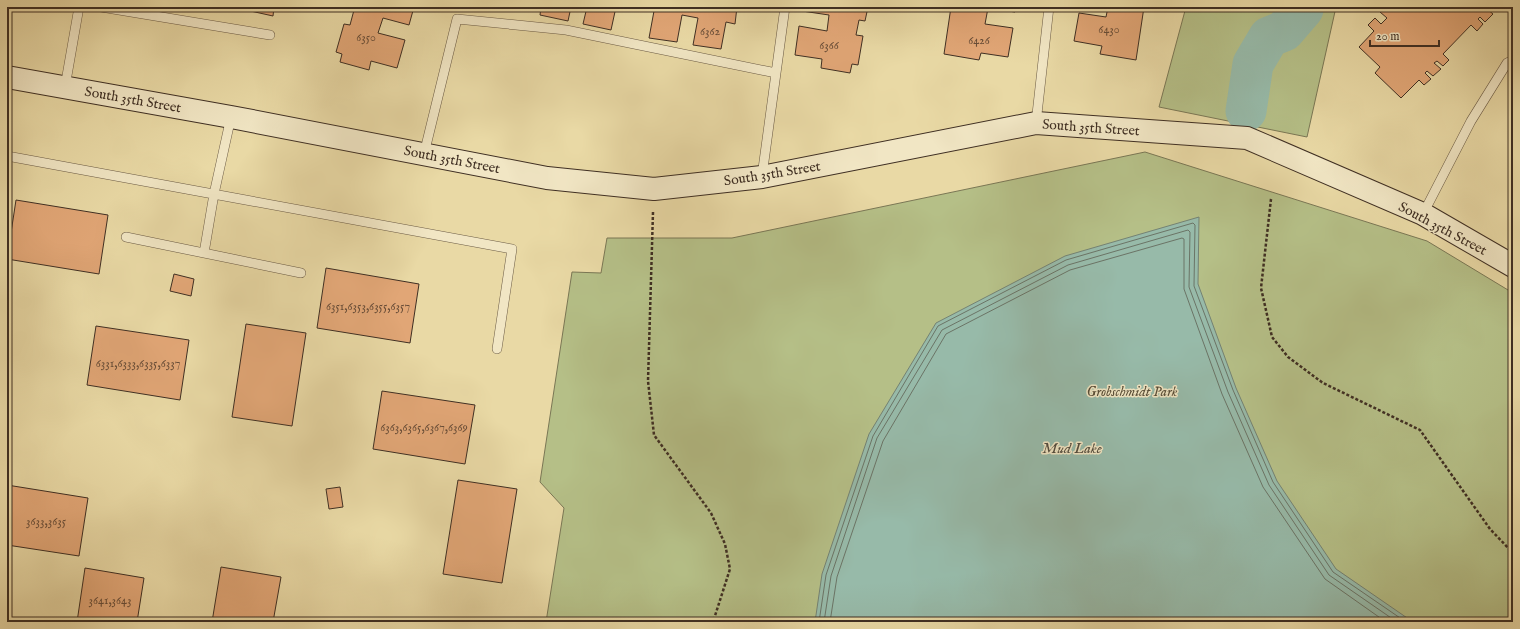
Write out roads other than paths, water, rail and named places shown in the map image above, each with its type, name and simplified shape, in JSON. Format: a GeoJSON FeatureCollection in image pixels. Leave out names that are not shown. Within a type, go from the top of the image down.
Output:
{"type":"FeatureCollection","features":[{"type":"Feature","properties":{"kind":"street","name":"South 35th Street"},"geometry":{"type":"LineString","coordinates":[[7,77],[65,86],[231,117],[547,178],[654,189],[762,178],[1036,123],[1247,138],[1423,214],[1513,266]]}},
{"type":"Feature","properties":{"kind":"lane"},"geometry":{"type":"LineString","coordinates":[[65,86],[79,7]]}},
{"type":"Feature","properties":{"kind":"lane"},"geometry":{"type":"LineString","coordinates":[[101,7],[270,35]]}},
{"type":"Feature","properties":{"kind":"lane"},"geometry":{"type":"LineString","coordinates":[[762,178],[786,7]]}},
{"type":"Feature","properties":{"kind":"lane"},"geometry":{"type":"LineString","coordinates":[[1036,123],[1050,7]]}},
{"type":"Feature","properties":{"kind":"lane"},"geometry":{"type":"LineString","coordinates":[[424,154],[458,19],[566,30],[776,73]]}},
{"type":"Feature","properties":{"kind":"lane"},"geometry":{"type":"LineString","coordinates":[[1423,214],[1471,121],[1507,63],[1513,60]]}},
{"type":"Feature","properties":{"kind":"lane"},"geometry":{"type":"LineString","coordinates":[[204,253],[214,194],[231,117]]}},
{"type":"Feature","properties":{"kind":"lane"},"geometry":{"type":"LineString","coordinates":[[7,156],[512,249],[497,349]]}},
{"type":"Feature","properties":{"kind":"lane"},"geometry":{"type":"LineString","coordinates":[[126,237],[301,273]]}},
{"type":"Feature","properties":{"kind":"water","name":"Mud Lake"},"geometry":{"type":"Polygon","coordinates":[[[1199,217],[1198,284],[1236,388],[1277,481],[1336,569],[1413,622],[815,622],[822,574],[869,434],[936,323],[1065,256],[1199,217]]]}},
{"type":"Feature","properties":{"kind":"waterway"},"geometry":{"type":"LineString","coordinates":[[1246,111],[1253,64],[1269,37],[1284,31],[1303,9],[1303,7]]}},
{"type":"Feature","properties":{"kind":"park label","name":"Grobschmidt Park"},"geometry":{"type":"Point","coordinates":[1132,391]}}]}
